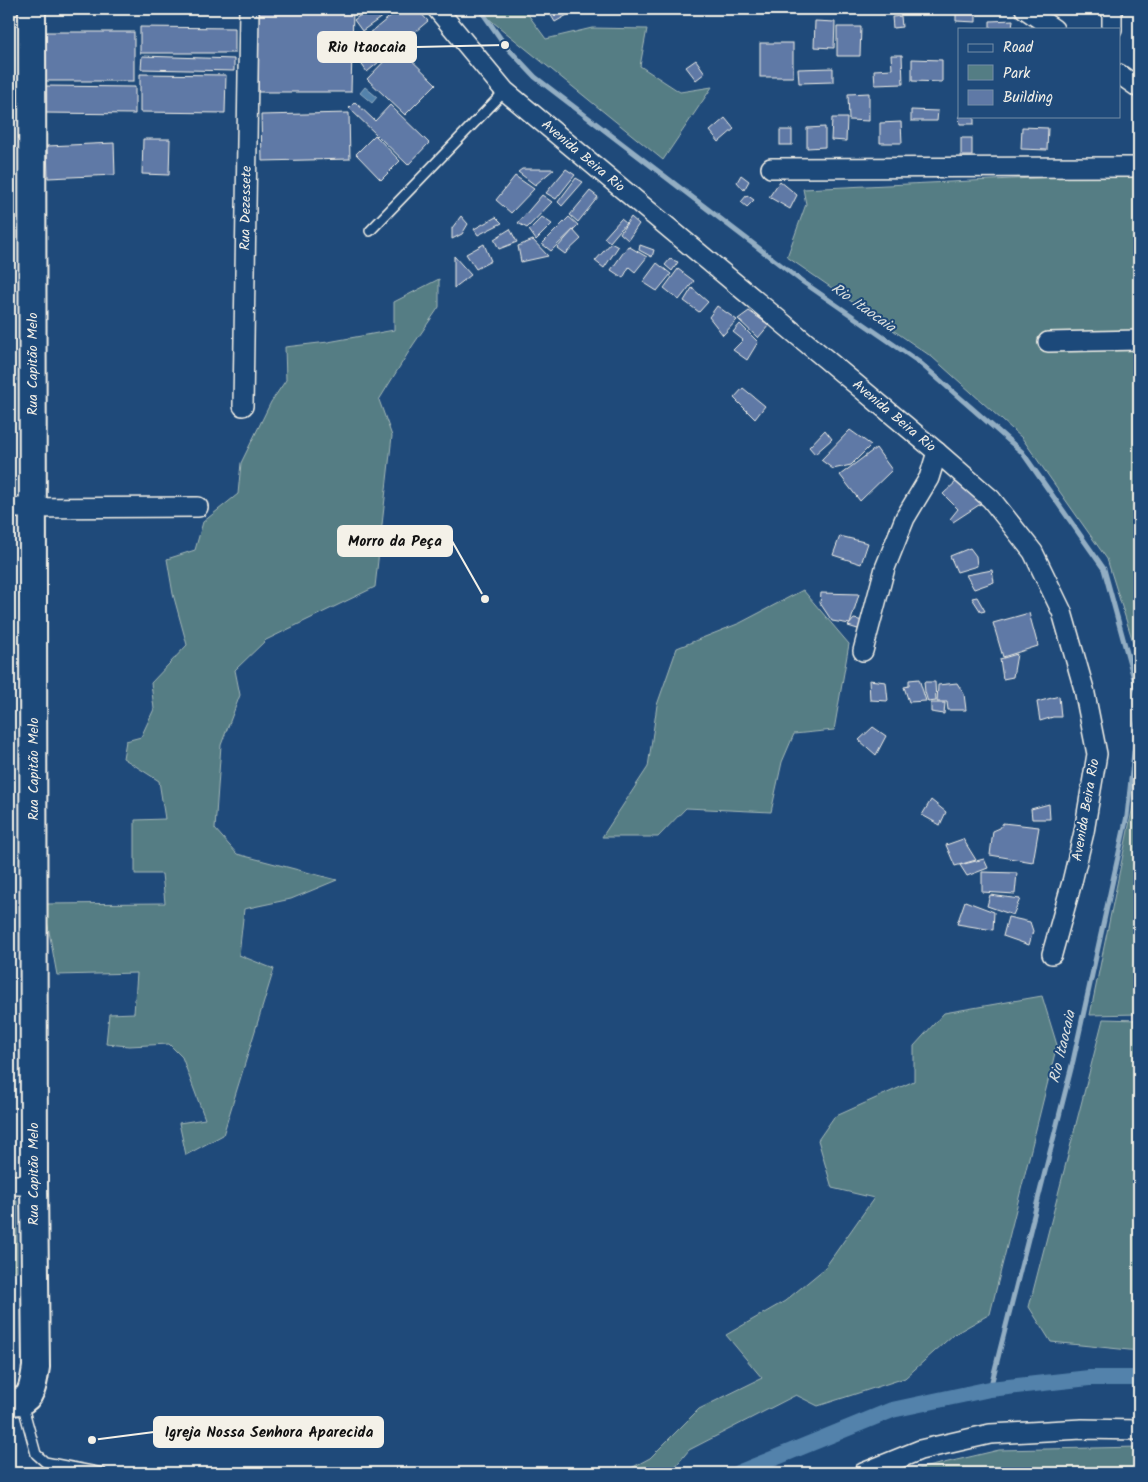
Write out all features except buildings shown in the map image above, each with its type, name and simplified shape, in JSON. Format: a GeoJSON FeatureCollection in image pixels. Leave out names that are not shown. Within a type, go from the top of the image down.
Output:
{"type":"FeatureCollection","features":[{"type":"Feature","properties":{"kind":"main road","name":"Rua Capitão Melo"},"geometry":{"type":"LineString","coordinates":[[15,1401],[28,1396],[33,1384],[36,1367],[21,1185],[21,508],[32,9]]}},
{"type":"Feature","properties":{"kind":"street","name":"Rua Dezessete"},"geometry":{"type":"LineString","coordinates":[[243,406],[249,9]]}},
{"type":"Feature","properties":{"kind":"street","name":"Avenida Beira Rio"},"geometry":{"type":"LineString","coordinates":[[437,9],[505,91],[991,499],[1033,552],[1062,612],[1084,689],[1097,754],[1084,832],[1052,954]]}},
{"type":"Feature","properties":{"kind":"street"},"geometry":{"type":"LineString","coordinates":[[1025,9],[1053,28]]}},
{"type":"Feature","properties":{"kind":"street"},"geometry":{"type":"LineString","coordinates":[[1112,9],[1112,28]]}},
{"type":"Feature","properties":{"kind":"street"},"geometry":{"type":"LineString","coordinates":[[1120,75],[1139,88]]}},
{"type":"Feature","properties":{"kind":"street"},"geometry":{"type":"LineString","coordinates":[[770,168],[1139,167]]}},
{"type":"Feature","properties":{"kind":"street"},"geometry":{"type":"LineString","coordinates":[[1048,342],[1139,340]]}},
{"type":"Feature","properties":{"kind":"street"},"geometry":{"type":"LineString","coordinates":[[863,651],[884,568],[905,518],[929,478],[937,452]]}},
{"type":"Feature","properties":{"kind":"street"},"geometry":{"type":"LineString","coordinates":[[21,508],[198,507]]}},
{"type":"Feature","properties":{"kind":"street"},"geometry":{"type":"LineString","coordinates":[[862,1473],[920,1450],[990,1434],[1082,1429],[1139,1430]]}},
{"type":"Feature","properties":{"kind":"lane"},"geometry":{"type":"LineString","coordinates":[[370,231],[505,91]]}},
{"type":"Feature","properties":{"kind":"lane","name":"Rua Capitão Melo"},"geometry":{"type":"LineString","coordinates":[[15,1401],[36,1454],[45,1462],[102,1473]]}},
{"type":"Feature","properties":{"kind":"green space"},"geometry":{"type":"Polygon","coordinates":[[[492,9],[524,9],[546,39],[592,28],[647,29],[640,66],[680,92],[712,87],[663,160],[483,14],[492,9]]]}},
{"type":"Feature","properties":{"kind":"green space"},"geometry":{"type":"Polygon","coordinates":[[[1139,173],[1139,661],[1107,559],[1022,438],[932,357],[787,257],[806,204],[803,189],[1139,173]]]}},
{"type":"Feature","properties":{"kind":"green space"},"geometry":{"type":"Polygon","coordinates":[[[439,279],[439,307],[379,400],[392,436],[375,587],[266,640],[235,670],[240,695],[221,745],[215,829],[237,854],[337,880],[291,899],[244,909],[239,955],[274,969],[223,1135],[186,1155],[179,1123],[205,1119],[182,1057],[169,1044],[129,1046],[106,1044],[109,1014],[134,1013],[137,973],[57,975],[44,904],[165,903],[162,874],[135,874],[135,820],[165,819],[159,781],[123,758],[126,741],[141,737],[154,709],[151,683],[187,645],[173,594],[167,559],[195,550],[203,522],[238,494],[241,463],[271,402],[286,380],[285,347],[328,342],[394,330],[394,302],[439,279]]]}},
{"type":"Feature","properties":{"kind":"green space"},"geometry":{"type":"Polygon","coordinates":[[[9,428],[11,428],[10,498],[9,498],[9,428]]]}},
{"type":"Feature","properties":{"kind":"green space"},"geometry":{"type":"Polygon","coordinates":[[[803,590],[849,644],[834,730],[794,734],[782,762],[771,812],[686,808],[658,837],[602,837],[648,767],[657,705],[677,648],[740,623],[803,590]]]}},
{"type":"Feature","properties":{"kind":"green space"},"geometry":{"type":"Polygon","coordinates":[[[1139,777],[1139,1014],[1090,1015],[1139,777]]]}},
{"type":"Feature","properties":{"kind":"green space"},"geometry":{"type":"Polygon","coordinates":[[[1042,996],[1057,1045],[990,1314],[953,1335],[905,1378],[818,1406],[796,1395],[689,1450],[670,1473],[622,1473],[650,1458],[699,1409],[762,1378],[726,1335],[785,1301],[824,1269],[874,1198],[832,1188],[818,1140],[834,1117],[914,1081],[914,1046],[944,1013],[1042,996]]]}},
{"type":"Feature","properties":{"kind":"green space"},"geometry":{"type":"Polygon","coordinates":[[[1103,1019],[1139,1020],[1139,1351],[1051,1342],[1029,1307],[1103,1019]]]}},
{"type":"Feature","properties":{"kind":"green space"},"geometry":{"type":"Polygon","coordinates":[[[9,1201],[17,1201],[17,1271],[9,1271],[9,1201]]]}},
{"type":"Feature","properties":{"kind":"green space"},"geometry":{"type":"Polygon","coordinates":[[[1139,1447],[1139,1473],[904,1473],[999,1450],[1139,1447]]]}},
{"type":"Feature","properties":{"kind":"water"},"geometry":{"type":"Polygon","coordinates":[[[365,87],[377,97],[372,103],[360,93],[365,87]]]}},
{"type":"Feature","properties":{"kind":"waterway","name":"Rio Itaocaia"},"geometry":{"type":"LineString","coordinates":[[480,9],[505,45],[535,77],[803,282],[919,362],[1022,452],[1104,569],[1139,697]]}},
{"type":"Feature","properties":{"kind":"waterway","name":"Rio Itaocaia"},"geometry":{"type":"LineString","coordinates":[[990,1389],[1073,1061],[1127,816],[1139,707]]}},
{"type":"Feature","properties":{"kind":"waterway"},"geometry":{"type":"LineString","coordinates":[[738,1473],[892,1410],[990,1389],[1089,1378],[1139,1378]]}},
{"type":"Feature","properties":{"kind":"place","name":"Rio Itaocaia"},"geometry":{"type":"Point","coordinates":[505,45]}},
{"type":"Feature","properties":{"kind":"place","name":"Morro da Peça"},"geometry":{"type":"Point","coordinates":[485,599]}},
{"type":"Feature","properties":{"kind":"place","name":"Igreja Nossa Senhora Aparecida"},"geometry":{"type":"Point","coordinates":[92,1440]}}]}
